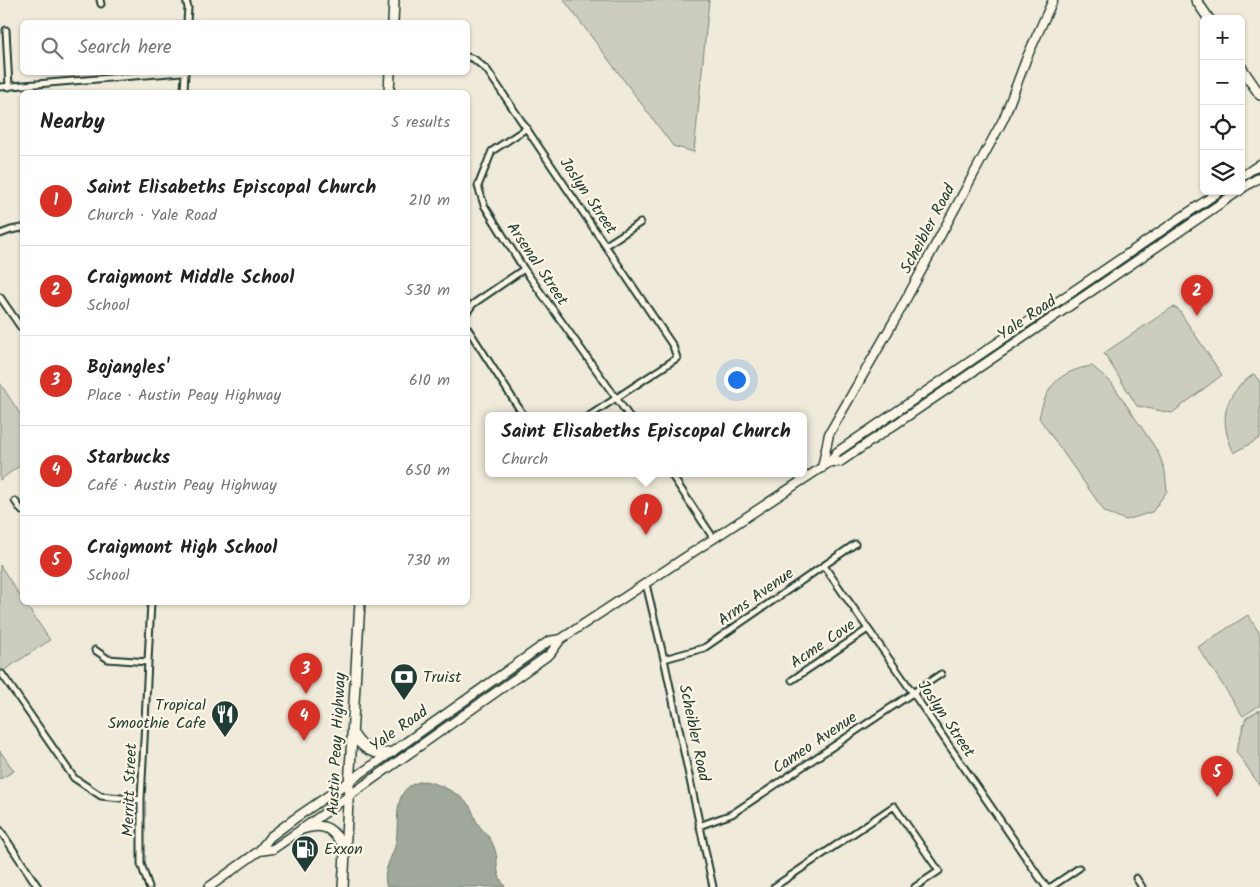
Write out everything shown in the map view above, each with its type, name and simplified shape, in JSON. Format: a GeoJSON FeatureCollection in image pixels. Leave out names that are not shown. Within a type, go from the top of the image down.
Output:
{"type":"FeatureCollection","features":[{"type":"Feature","properties":{"kind":"main road"},"geometry":{"type":"LineString","coordinates":[[392,20],[394,0]]}},
{"type":"Feature","properties":{"kind":"main road","name":"Scheibler Road"},"geometry":{"type":"LineString","coordinates":[[822,468],[829,434],[902,306],[1004,118],[1027,57],[1053,0]]}},
{"type":"Feature","properties":{"kind":"main road"},"geometry":{"type":"LineString","coordinates":[[1196,0],[1206,15]]}},
{"type":"Feature","properties":{"kind":"main road"},"geometry":{"type":"LineString","coordinates":[[1245,73],[1260,95]]}},
{"type":"Feature","properties":{"kind":"main road"},"geometry":{"type":"LineString","coordinates":[[389,90],[390,75]]}},
{"type":"Feature","properties":{"kind":"main road"},"geometry":{"type":"LineString","coordinates":[[1245,174],[1260,164]]}},
{"type":"Feature","properties":{"kind":"main road","name":"Yale Road"},"geometry":{"type":"LineString","coordinates":[[1245,187],[1260,177]]}},
{"type":"Feature","properties":{"kind":"main road","name":"Yale Road"},"geometry":{"type":"LineString","coordinates":[[259,851],[273,849],[550,654],[561,640],[822,468],[830,462],[837,452],[1214,195]]}},
{"type":"Feature","properties":{"kind":"main road","name":"Yale Road"},"geometry":{"type":"LineString","coordinates":[[830,462],[840,462],[1233,195]]}},
{"type":"Feature","properties":{"kind":"main road","name":"Austin Peay Highway"},"geometry":{"type":"LineString","coordinates":[[344,887],[360,605]]}},
{"type":"Feature","properties":{"kind":"main road","name":"Yale Road"},"geometry":{"type":"LineString","coordinates":[[209,887],[259,851],[270,837],[549,641],[561,640]]}},
{"type":"Feature","properties":{"kind":"main road"},"geometry":{"type":"LineString","coordinates":[[353,734],[358,741],[374,753],[382,755],[392,752]]}},
{"type":"Feature","properties":{"kind":"main road"},"geometry":{"type":"LineString","coordinates":[[302,829],[319,825],[326,828],[337,837],[346,849]]}},
{"type":"Feature","properties":{"kind":"street"},"geometry":{"type":"LineString","coordinates":[[186,0],[188,8],[187,20]]}},
{"type":"Feature","properties":{"kind":"street"},"geometry":{"type":"LineString","coordinates":[[6,30],[9,86]]}},
{"type":"Feature","properties":{"kind":"street","name":"Joslyn Street"},"geometry":{"type":"LineString","coordinates":[[470,57],[474,58],[487,70],[673,346],[677,358],[616,400]]}},
{"type":"Feature","properties":{"kind":"street"},"geometry":{"type":"LineString","coordinates":[[0,87],[146,75]]}},
{"type":"Feature","properties":{"kind":"street"},"geometry":{"type":"LineString","coordinates":[[184,75],[184,90]]}},
{"type":"Feature","properties":{"kind":"street","name":"Arsenal Street"},"geometry":{"type":"LineString","coordinates":[[527,128],[492,151],[478,186],[484,205],[524,270],[626,412]]}},
{"type":"Feature","properties":{"kind":"street"},"geometry":{"type":"LineString","coordinates":[[606,245],[640,223]]}},
{"type":"Feature","properties":{"kind":"street"},"geometry":{"type":"LineString","coordinates":[[0,234],[20,228]]}},
{"type":"Feature","properties":{"kind":"street"},"geometry":{"type":"LineString","coordinates":[[470,308],[473,304],[524,270]]}},
{"type":"Feature","properties":{"kind":"street"},"geometry":{"type":"LineString","coordinates":[[0,297],[20,326]]}},
{"type":"Feature","properties":{"kind":"street"},"geometry":{"type":"LineString","coordinates":[[470,332],[521,412]]}},
{"type":"Feature","properties":{"kind":"street"},"geometry":{"type":"LineString","coordinates":[[596,412],[616,400]]}},
{"type":"Feature","properties":{"kind":"street"},"geometry":{"type":"LineString","coordinates":[[673,477],[715,540]]}},
{"type":"Feature","properties":{"kind":"street"},"geometry":{"type":"LineString","coordinates":[[16,501],[20,508]]}},
{"type":"Feature","properties":{"kind":"street","name":"Arms Avenue"},"geometry":{"type":"LineString","coordinates":[[664,659],[704,648],[855,544]]}},
{"type":"Feature","properties":{"kind":"street","name":"Joslyn Street"},"geometry":{"type":"LineString","coordinates":[[824,566],[1046,887]]}},
{"type":"Feature","properties":{"kind":"street","name":"Scheibler Road"},"geometry":{"type":"LineString","coordinates":[[646,584],[664,659],[712,887]]}},
{"type":"Feature","properties":{"kind":"street","name":"Merritt Street"},"geometry":{"type":"LineString","coordinates":[[149,887],[141,864],[141,800],[151,605]]}},
{"type":"Feature","properties":{"kind":"street","name":"Acme Cove"},"geometry":{"type":"LineString","coordinates":[[792,680],[868,629]]}},
{"type":"Feature","properties":{"kind":"street"},"geometry":{"type":"LineString","coordinates":[[95,650],[108,659],[148,662]]}},
{"type":"Feature","properties":{"kind":"street"},"geometry":{"type":"LineString","coordinates":[[2,674],[74,778],[101,796],[141,800]]}},
{"type":"Feature","properties":{"kind":"street","name":"Cameo Avenue"},"geometry":{"type":"LineString","coordinates":[[699,826],[732,814],[941,674]]}},
{"type":"Feature","properties":{"kind":"street"},"geometry":{"type":"LineString","coordinates":[[774,887],[894,806],[939,871],[915,887]]}},
{"type":"Feature","properties":{"kind":"street"},"geometry":{"type":"LineString","coordinates":[[0,830],[38,887]]}},
{"type":"Feature","properties":{"kind":"street"},"geometry":{"type":"LineString","coordinates":[[1051,887],[1078,868]]}},
{"type":"Feature","properties":{"kind":"street"},"geometry":{"type":"LineString","coordinates":[[1136,878],[1142,887]]}},
{"type":"Feature","properties":{"kind":"shaded area"},"geometry":{"type":"Polygon","coordinates":[[[564,0],[709,0],[694,152],[673,146],[564,0]]]}},
{"type":"Feature","properties":{"kind":"shaded area"},"geometry":{"type":"Polygon","coordinates":[[[1173,307],[1178,309],[1222,375],[1172,413],[1137,406],[1104,353],[1173,307]]]}},
{"type":"Feature","properties":{"kind":"shaded area"},"geometry":{"type":"Polygon","coordinates":[[[1092,366],[1111,382],[1158,452],[1165,471],[1167,491],[1152,512],[1126,520],[1105,512],[1039,418],[1046,397],[1056,382],[1071,372],[1092,366]]]}},
{"type":"Feature","properties":{"kind":"shaded area"},"geometry":{"type":"Polygon","coordinates":[[[1254,374],[1260,382],[1260,438],[1234,453],[1226,430],[1226,409],[1236,391],[1254,374]]]}},
{"type":"Feature","properties":{"kind":"shaded area"},"geometry":{"type":"Polygon","coordinates":[[[0,383],[20,414],[20,465],[0,480],[0,383]]]}},
{"type":"Feature","properties":{"kind":"shaded area"},"geometry":{"type":"Polygon","coordinates":[[[0,565],[20,596],[20,605],[26,605],[50,640],[0,673],[0,565]]]}},
{"type":"Feature","properties":{"kind":"shaded area"},"geometry":{"type":"Polygon","coordinates":[[[1248,615],[1260,634],[1260,705],[1243,716],[1198,647],[1248,615]]]}},
{"type":"Feature","properties":{"kind":"shaded area"},"geometry":{"type":"Polygon","coordinates":[[[1260,710],[1260,786],[1236,751],[1246,718],[1260,710]]]}},
{"type":"Feature","properties":{"kind":"shaded area"},"geometry":{"type":"Polygon","coordinates":[[[0,751],[14,771],[0,779],[0,751]]]}},
{"type":"Feature","properties":{"kind":"shaded area"},"geometry":{"type":"Polygon","coordinates":[[[424,781],[448,789],[470,806],[478,824],[493,843],[499,875],[505,887],[387,887],[385,875],[395,848],[401,796],[413,784],[424,781]]]}},
{"type":"Feature","properties":{"kind":"place","name":"Craigmont Middle School"},"geometry":{"type":"Point","coordinates":[1197,316]}},
{"type":"Feature","properties":{"kind":"place","name":"Saint Elisabeths Episcopal Church"},"geometry":{"type":"Point","coordinates":[646,535]}},
{"type":"Feature","properties":{"kind":"place","name":"Bojangles'"},"geometry":{"type":"Point","coordinates":[306,694]}},
{"type":"Feature","properties":{"kind":"place","name":"Truist"},"geometry":{"type":"Point","coordinates":[404,701]}},
{"type":"Feature","properties":{"kind":"place","name":"Tropical Smoothie Cafe"},"geometry":{"type":"Point","coordinates":[225,738]}},
{"type":"Feature","properties":{"kind":"place","name":"Starbucks"},"geometry":{"type":"Point","coordinates":[304,741]}},
{"type":"Feature","properties":{"kind":"place","name":"Craigmont High School"},"geometry":{"type":"Point","coordinates":[1217,797]}},
{"type":"Feature","properties":{"kind":"place","name":"Exxon"},"geometry":{"type":"Point","coordinates":[305,873]}}]}
